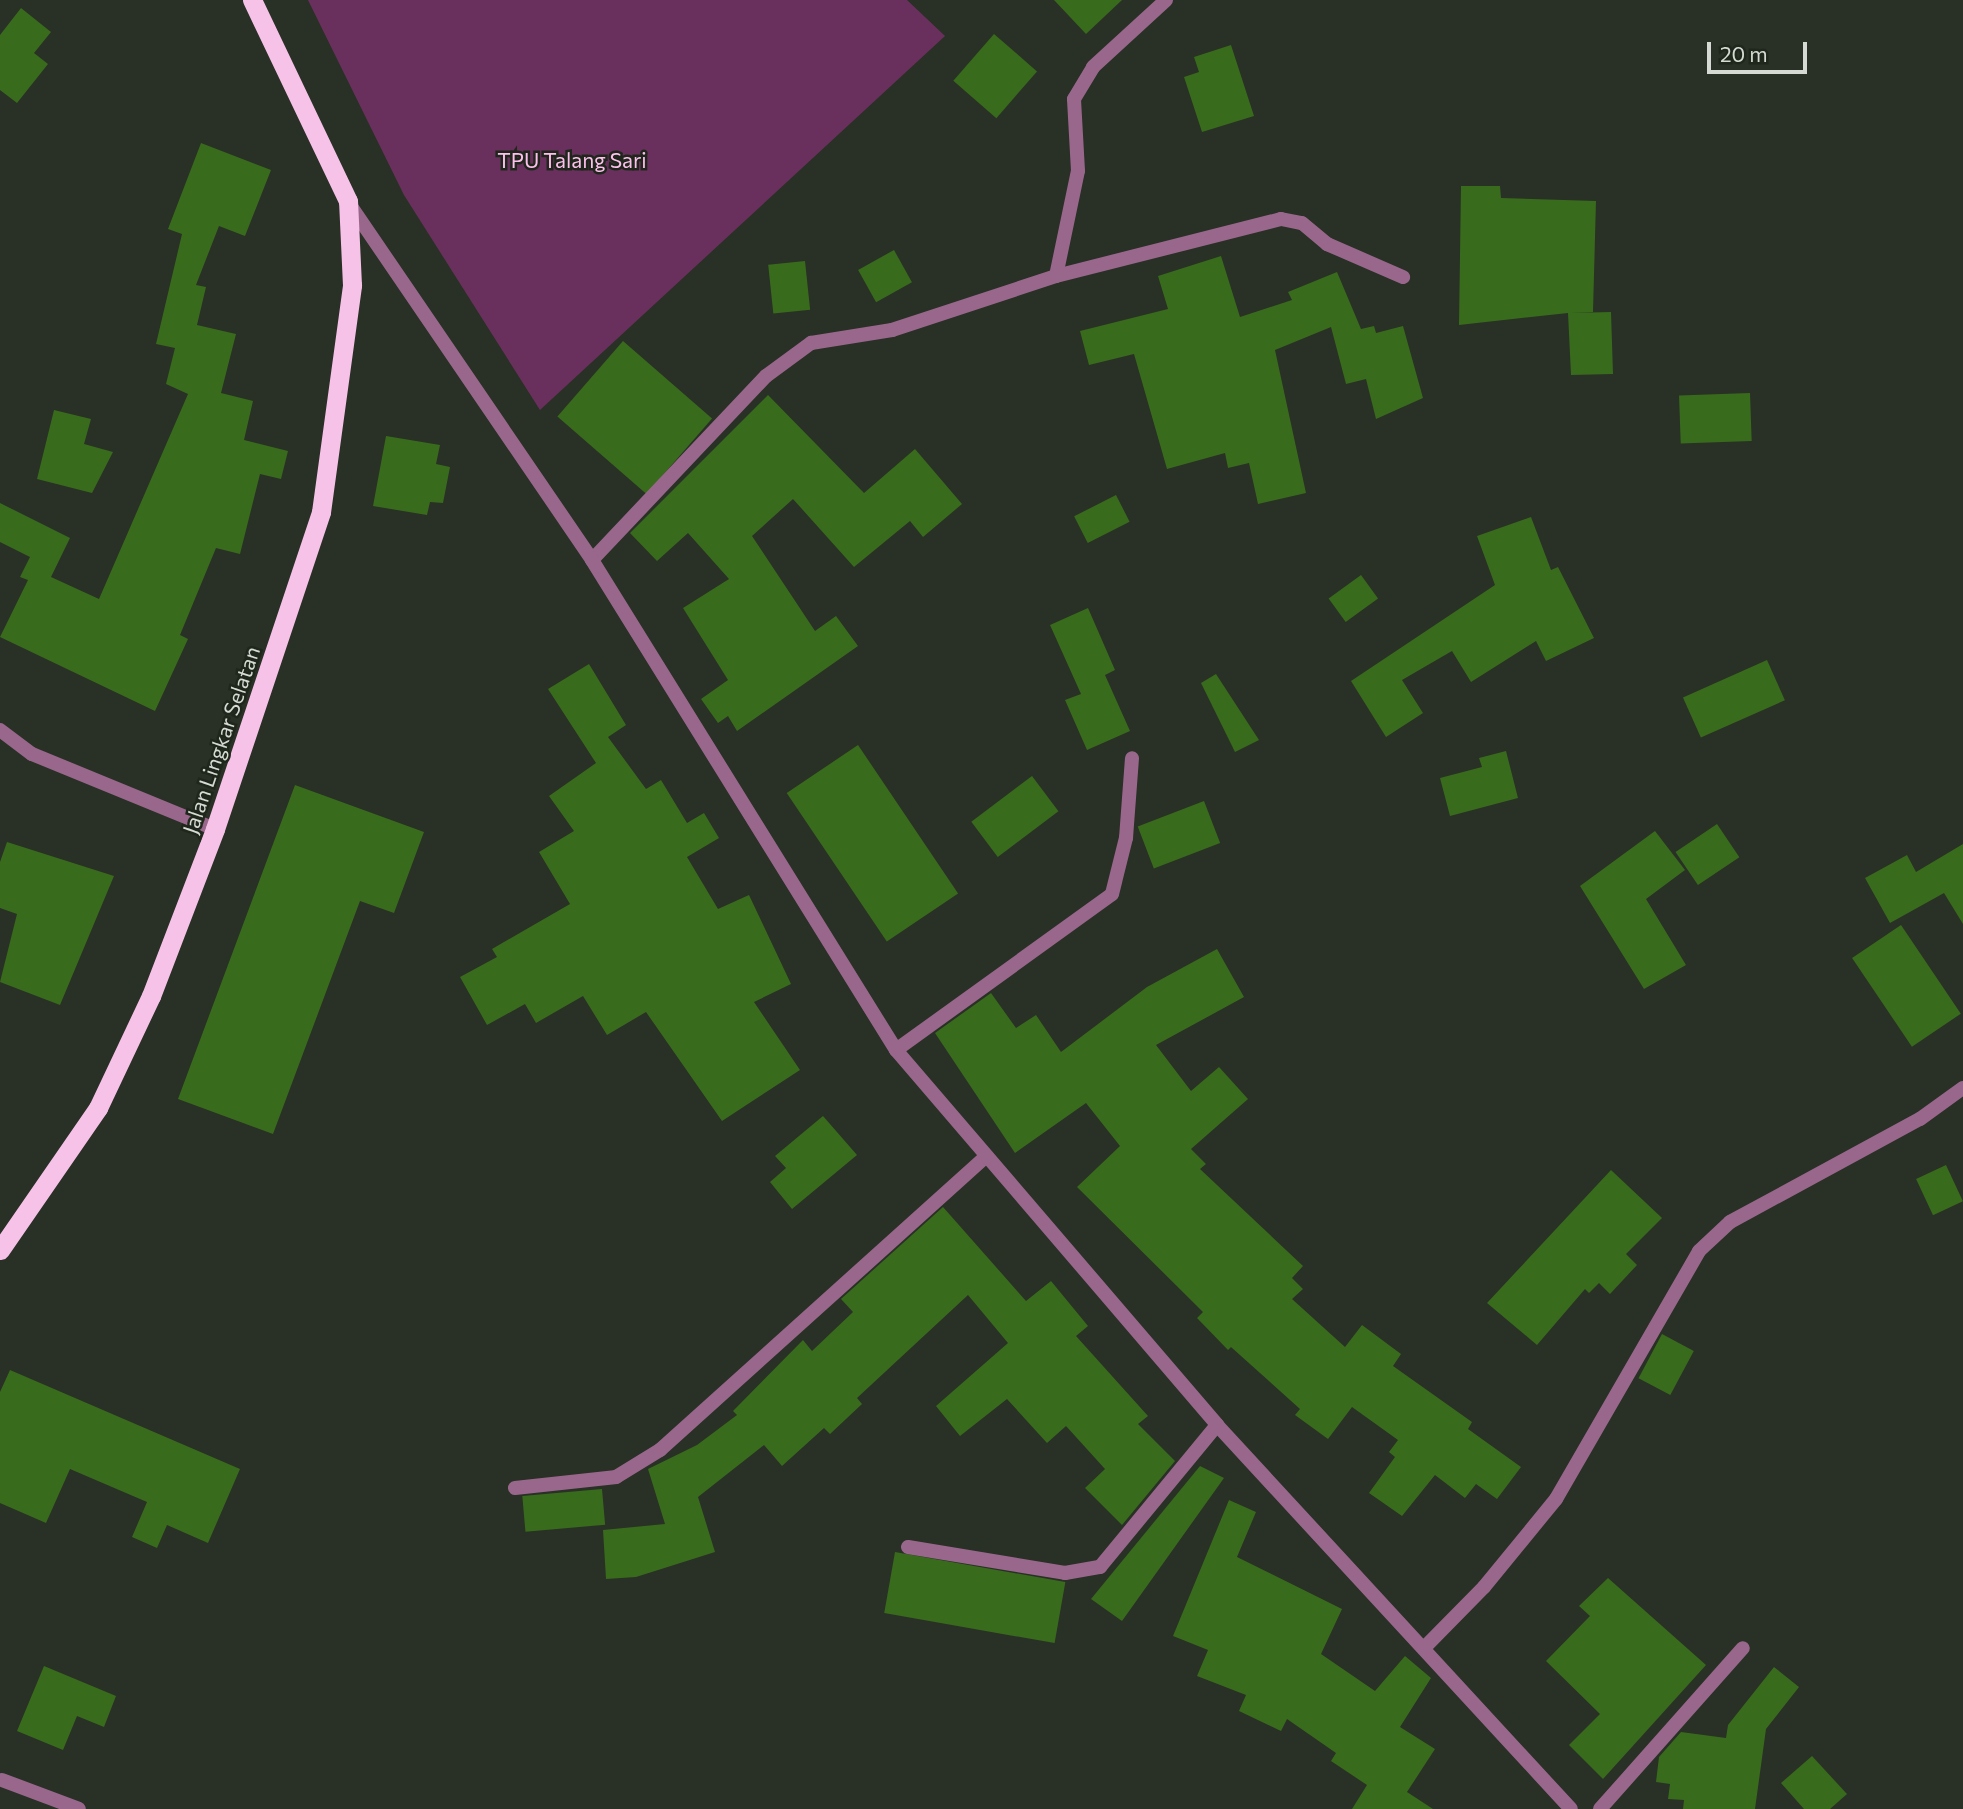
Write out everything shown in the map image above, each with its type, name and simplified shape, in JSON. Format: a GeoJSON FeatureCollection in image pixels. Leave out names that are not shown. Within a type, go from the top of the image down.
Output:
{"type":"FeatureCollection","features":[{"type":"Feature","properties":{"kind":"highway"},"geometry":{"type":"LineString","coordinates":[[252,0],[348,201]]}},
{"type":"Feature","properties":{"kind":"highway","name":"Jalan Lingkar Selatan"},"geometry":{"type":"LineString","coordinates":[[0,1250],[98,1108],[152,996],[215,829],[321,512],[352,285],[348,201]]}},
{"type":"Feature","properties":{"kind":"street"},"geometry":{"type":"LineString","coordinates":[[1056,276],[1078,171],[1074,99],[1093,67],[1166,0]]}},
{"type":"Feature","properties":{"kind":"street"},"geometry":{"type":"LineString","coordinates":[[348,201],[592,560],[895,1050],[1217,1425],[1425,1647],[1563,1807]]}},
{"type":"Feature","properties":{"kind":"street"},"geometry":{"type":"LineString","coordinates":[[592,560],[766,376],[811,343],[892,330],[1056,276],[1281,219],[1302,223],[1327,244],[1404,277]]}},
{"type":"Feature","properties":{"kind":"street"},"geometry":{"type":"LineString","coordinates":[[0,730],[33,754],[215,829]]}},
{"type":"Feature","properties":{"kind":"street"},"geometry":{"type":"LineString","coordinates":[[895,1050],[1112,894],[1126,838],[1132,758]]}},
{"type":"Feature","properties":{"kind":"street"},"geometry":{"type":"LineString","coordinates":[[1425,1647],[1484,1587],[1556,1499],[1699,1251],[1730,1222],[1920,1119],[1963,1088]]}},
{"type":"Feature","properties":{"kind":"street"},"geometry":{"type":"LineString","coordinates":[[516,1488],[616,1477],[660,1450],[985,1157]]}},
{"type":"Feature","properties":{"kind":"street"},"geometry":{"type":"LineString","coordinates":[[908,1547],[1065,1573],[1100,1567],[1217,1425]]}},
{"type":"Feature","properties":{"kind":"street"},"geometry":{"type":"LineString","coordinates":[[1600,1809],[1743,1648]]}},
{"type":"Feature","properties":{"kind":"street"},"geometry":{"type":"LineString","coordinates":[[1,1781],[79,1809]]}},
{"type":"Feature","properties":{"kind":"green space","name":"TPU Talang Sari"},"geometry":{"type":"Polygon","coordinates":[[[308,0],[907,0],[945,36],[540,410],[404,195],[308,0]]]}},
{"type":"Feature","properties":{"kind":"building"},"geometry":{"type":"Polygon","coordinates":[[[1054,0],[1122,0],[1086,34],[1054,0]]]}},
{"type":"Feature","properties":{"kind":"building"},"geometry":{"type":"Polygon","coordinates":[[[21,8],[51,32],[34,53],[48,64],[17,103],[0,90],[0,35],[21,8]]]}},
{"type":"Feature","properties":{"kind":"building"},"geometry":{"type":"Polygon","coordinates":[[[994,34],[1037,71],[996,118],[953,81],[994,34]]]}},
{"type":"Feature","properties":{"kind":"building"},"geometry":{"type":"Polygon","coordinates":[[[1231,45],[1254,116],[1202,132],[1184,77],[1199,72],[1194,57],[1231,45]]]}},
{"type":"Feature","properties":{"kind":"building"},"geometry":{"type":"Polygon","coordinates":[[[201,143],[271,170],[245,236],[219,226],[196,285],[206,287],[197,325],[236,334],[221,393],[253,401],[244,440],[288,451],[281,479],[260,474],[240,554],[216,548],[180,635],[188,639],[155,711],[0,637],[28,580],[20,577],[30,557],[0,542],[0,503],[70,538],[51,577],[99,599],[188,394],[166,384],[175,348],[156,344],[182,234],[168,229],[201,143]]]}},
{"type":"Feature","properties":{"kind":"building"},"geometry":{"type":"Polygon","coordinates":[[[1461,186],[1500,186],[1501,198],[1596,201],[1593,312],[1570,313],[1611,312],[1613,374],[1571,375],[1568,313],[1459,325],[1461,186]]]}},
{"type":"Feature","properties":{"kind":"building"},"geometry":{"type":"Polygon","coordinates":[[[894,250],[912,282],[876,302],[858,270],[894,250]]]}},
{"type":"Feature","properties":{"kind":"building"},"geometry":{"type":"Polygon","coordinates":[[[1221,256],[1240,317],[1292,300],[1288,292],[1337,272],[1361,329],[1374,326],[1376,333],[1403,326],[1423,398],[1376,419],[1366,379],[1346,384],[1331,327],[1275,350],[1306,493],[1258,504],[1249,463],[1228,468],[1225,453],[1167,469],[1134,354],[1089,365],[1080,331],[1168,309],[1158,276],[1221,256]]]}},
{"type":"Feature","properties":{"kind":"building"},"geometry":{"type":"Polygon","coordinates":[[[805,261],[810,310],[773,314],[768,265],[805,261]]]}},
{"type":"Feature","properties":{"kind":"building"},"geometry":{"type":"Polygon","coordinates":[[[623,341],[712,418],[646,494],[557,416],[623,341]]]}},
{"type":"Feature","properties":{"kind":"building"},"geometry":{"type":"Polygon","coordinates":[[[1750,393],[1752,441],[1681,443],[1679,395],[1750,393]]]}},
{"type":"Feature","properties":{"kind":"building"},"geometry":{"type":"Polygon","coordinates":[[[768,395],[864,493],[915,449],[962,504],[923,537],[910,521],[854,567],[793,499],[752,536],[815,631],[836,616],[858,646],[737,731],[728,716],[718,723],[701,699],[728,680],[683,608],[729,579],[688,533],[657,561],[630,533],[768,395]]]}},
{"type":"Feature","properties":{"kind":"building"},"geometry":{"type":"Polygon","coordinates":[[[54,410],[91,419],[84,444],[113,452],[92,493],[37,479],[54,410]]]}},
{"type":"Feature","properties":{"kind":"building"},"geometry":{"type":"Polygon","coordinates":[[[386,436],[440,445],[436,464],[450,467],[443,503],[430,502],[427,515],[373,506],[386,436]]]}},
{"type":"Feature","properties":{"kind":"building"},"geometry":{"type":"Polygon","coordinates":[[[1116,495],[1130,522],[1088,543],[1074,516],[1116,495]]]}},
{"type":"Feature","properties":{"kind":"building"},"geometry":{"type":"Polygon","coordinates":[[[1531,517],[1551,570],[1558,567],[1594,638],[1546,661],[1536,641],[1471,682],[1452,651],[1402,680],[1423,713],[1386,737],[1351,681],[1495,585],[1477,536],[1531,517]]]}},
{"type":"Feature","properties":{"kind":"building"},"geometry":{"type":"Polygon","coordinates":[[[1361,575],[1378,598],[1346,622],[1329,599],[1361,575]]]}},
{"type":"Feature","properties":{"kind":"building"},"geometry":{"type":"Polygon","coordinates":[[[1088,608],[1115,670],[1105,675],[1130,731],[1087,750],[1065,700],[1081,694],[1050,625],[1088,608]]]}},
{"type":"Feature","properties":{"kind":"building"},"geometry":{"type":"Polygon","coordinates":[[[1767,660],[1785,700],[1701,738],[1683,697],[1767,660]]]}},
{"type":"Feature","properties":{"kind":"building"},"geometry":{"type":"Polygon","coordinates":[[[589,664],[626,725],[608,737],[646,789],[661,780],[687,823],[704,813],[719,838],[687,857],[718,909],[749,895],[791,984],[754,1002],[800,1070],[722,1121],[646,1012],[607,1035],[583,996],[536,1023],[525,1004],[487,1025],[460,977],[497,957],[492,949],[570,904],[539,852],[574,831],[549,796],[596,763],[548,689],[589,664]]]}},
{"type":"Feature","properties":{"kind":"building"},"geometry":{"type":"Polygon","coordinates":[[[1216,674],[1259,740],[1235,752],[1201,683],[1216,674]]]}},
{"type":"Feature","properties":{"kind":"building"},"geometry":{"type":"Polygon","coordinates":[[[858,745],[958,893],[887,941],[787,793],[858,745]]]}},
{"type":"Feature","properties":{"kind":"building"},"geometry":{"type":"Polygon","coordinates":[[[1506,751],[1518,798],[1450,816],[1440,778],[1482,767],[1479,758],[1506,751]]]}},
{"type":"Feature","properties":{"kind":"building"},"geometry":{"type":"Polygon","coordinates":[[[1032,776],[1058,811],[998,857],[971,822],[1032,776]]]}},
{"type":"Feature","properties":{"kind":"building"},"geometry":{"type":"Polygon","coordinates":[[[295,785],[424,832],[394,913],[360,901],[273,1134],[178,1099],[295,785]]]}},
{"type":"Feature","properties":{"kind":"building"},"geometry":{"type":"Polygon","coordinates":[[[1204,801],[1220,843],[1154,868],[1138,826],[1204,801]]]}},
{"type":"Feature","properties":{"kind":"building"},"geometry":{"type":"Polygon","coordinates":[[[1717,824],[1739,857],[1698,885],[1676,852],[1717,824]]]}},
{"type":"Feature","properties":{"kind":"building"},"geometry":{"type":"Polygon","coordinates":[[[1655,831],[1685,870],[1646,899],[1686,965],[1644,989],[1580,886],[1655,831]]]}},
{"type":"Feature","properties":{"kind":"building"},"geometry":{"type":"Polygon","coordinates":[[[7,842],[114,876],[60,1005],[0,982],[17,914],[0,908],[0,862],[7,842]]]}},
{"type":"Feature","properties":{"kind":"building"},"geometry":{"type":"Polygon","coordinates":[[[1963,844],[1963,924],[1944,893],[1890,923],[1865,878],[1907,855],[1916,872],[1963,844]]]}},
{"type":"Feature","properties":{"kind":"building"},"geometry":{"type":"Polygon","coordinates":[[[1901,925],[1961,1014],[1912,1047],[1852,958],[1901,925]]]}},
{"type":"Feature","properties":{"kind":"building"},"geometry":{"type":"Polygon","coordinates":[[[1217,949],[1244,997],[1156,1045],[1191,1091],[1219,1067],[1248,1099],[1191,1149],[1206,1164],[1200,1169],[1303,1266],[1292,1278],[1303,1289],[1292,1299],[1345,1347],[1362,1325],[1401,1354],[1393,1366],[1472,1422],[1468,1429],[1521,1467],[1497,1499],[1476,1484],[1465,1498],[1435,1475],[1402,1516],[1369,1493],[1395,1457],[1389,1452],[1398,1440],[1352,1407],[1328,1439],[1295,1415],[1300,1409],[1231,1347],[1228,1350],[1197,1318],[1203,1312],[1077,1187],[1120,1146],[1086,1103],[1015,1153],[935,1033],[991,993],[1016,1028],[1036,1015],[1061,1052],[1147,987],[1217,949]]]}},
{"type":"Feature","properties":{"kind":"building"},"geometry":{"type":"Polygon","coordinates":[[[823,1116],[857,1155],[792,1209],[770,1182],[786,1168],[775,1156],[823,1116]]]}},
{"type":"Feature","properties":{"kind":"building"},"geometry":{"type":"Polygon","coordinates":[[[1946,1165],[1963,1201],[1933,1215],[1916,1179],[1946,1165]]]}},
{"type":"Feature","properties":{"kind":"building"},"geometry":{"type":"Polygon","coordinates":[[[1611,1170],[1662,1218],[1626,1254],[1637,1265],[1610,1294],[1599,1283],[1589,1293],[1585,1289],[1537,1345],[1487,1303],[1611,1170]]]}},
{"type":"Feature","properties":{"kind":"building"},"geometry":{"type":"Polygon","coordinates":[[[943,1207],[1026,1301],[1051,1281],[1088,1326],[1076,1336],[1148,1416],[1138,1424],[1175,1461],[1122,1525],[1085,1488],[1105,1469],[1066,1426],[1047,1443],[1007,1399],[960,1436],[936,1406],[1008,1343],[968,1295],[857,1398],[862,1404],[830,1434],[824,1428],[782,1466],[764,1445],[698,1497],[715,1552],[636,1577],[606,1579],[603,1530],[665,1524],[648,1469],[697,1445],[737,1415],[733,1411],[803,1340],[812,1351],[853,1312],[841,1299],[943,1207]]]}},
{"type":"Feature","properties":{"kind":"building"},"geometry":{"type":"Polygon","coordinates":[[[1662,1334],[1694,1351],[1670,1395],[1639,1378],[1662,1334]]]}},
{"type":"Feature","properties":{"kind":"building"},"geometry":{"type":"Polygon","coordinates":[[[10,1370],[240,1469],[208,1543],[167,1525],[157,1548],[132,1537],[147,1502],[70,1469],[46,1523],[0,1503],[0,1392],[10,1370]]]}},
{"type":"Feature","properties":{"kind":"building"},"geometry":{"type":"Polygon","coordinates":[[[1200,1466],[1224,1478],[1122,1621],[1091,1599],[1200,1466]]]}},
{"type":"Feature","properties":{"kind":"building"},"geometry":{"type":"Polygon","coordinates":[[[602,1489],[605,1525],[525,1532],[522,1496],[602,1489]]]}},
{"type":"Feature","properties":{"kind":"building"},"geometry":{"type":"Polygon","coordinates":[[[1229,1500],[1256,1512],[1237,1557],[1342,1609],[1321,1654],[1375,1691],[1405,1656],[1431,1678],[1400,1727],[1435,1749],[1407,1792],[1433,1809],[1352,1809],[1367,1785],[1331,1761],[1336,1753],[1287,1719],[1281,1731],[1239,1711],[1246,1695],[1197,1676],[1208,1650],[1173,1636],[1229,1500]]]}},
{"type":"Feature","properties":{"kind":"building"},"geometry":{"type":"Polygon","coordinates":[[[895,1552],[1065,1582],[1055,1643],[884,1613],[895,1552]]]}},
{"type":"Feature","properties":{"kind":"building"},"geometry":{"type":"Polygon","coordinates":[[[1608,1578],[1706,1665],[1603,1779],[1569,1745],[1600,1714],[1546,1661],[1590,1616],[1579,1606],[1608,1578]]]}},
{"type":"Feature","properties":{"kind":"building"},"geometry":{"type":"Polygon","coordinates":[[[44,1666],[116,1696],[104,1727],[77,1716],[63,1750],[17,1731],[44,1666]]]}},
{"type":"Feature","properties":{"kind":"building"},"geometry":{"type":"Polygon","coordinates":[[[1774,1667],[1799,1687],[1766,1729],[1755,1809],[1683,1809],[1684,1800],[1668,1799],[1670,1784],[1656,1782],[1659,1757],[1681,1732],[1726,1738],[1728,1725],[1774,1667]]]}},
{"type":"Feature","properties":{"kind":"building"},"geometry":{"type":"Polygon","coordinates":[[[1812,1756],[1847,1794],[1830,1809],[1804,1809],[1781,1783],[1812,1756]]]}}]}
